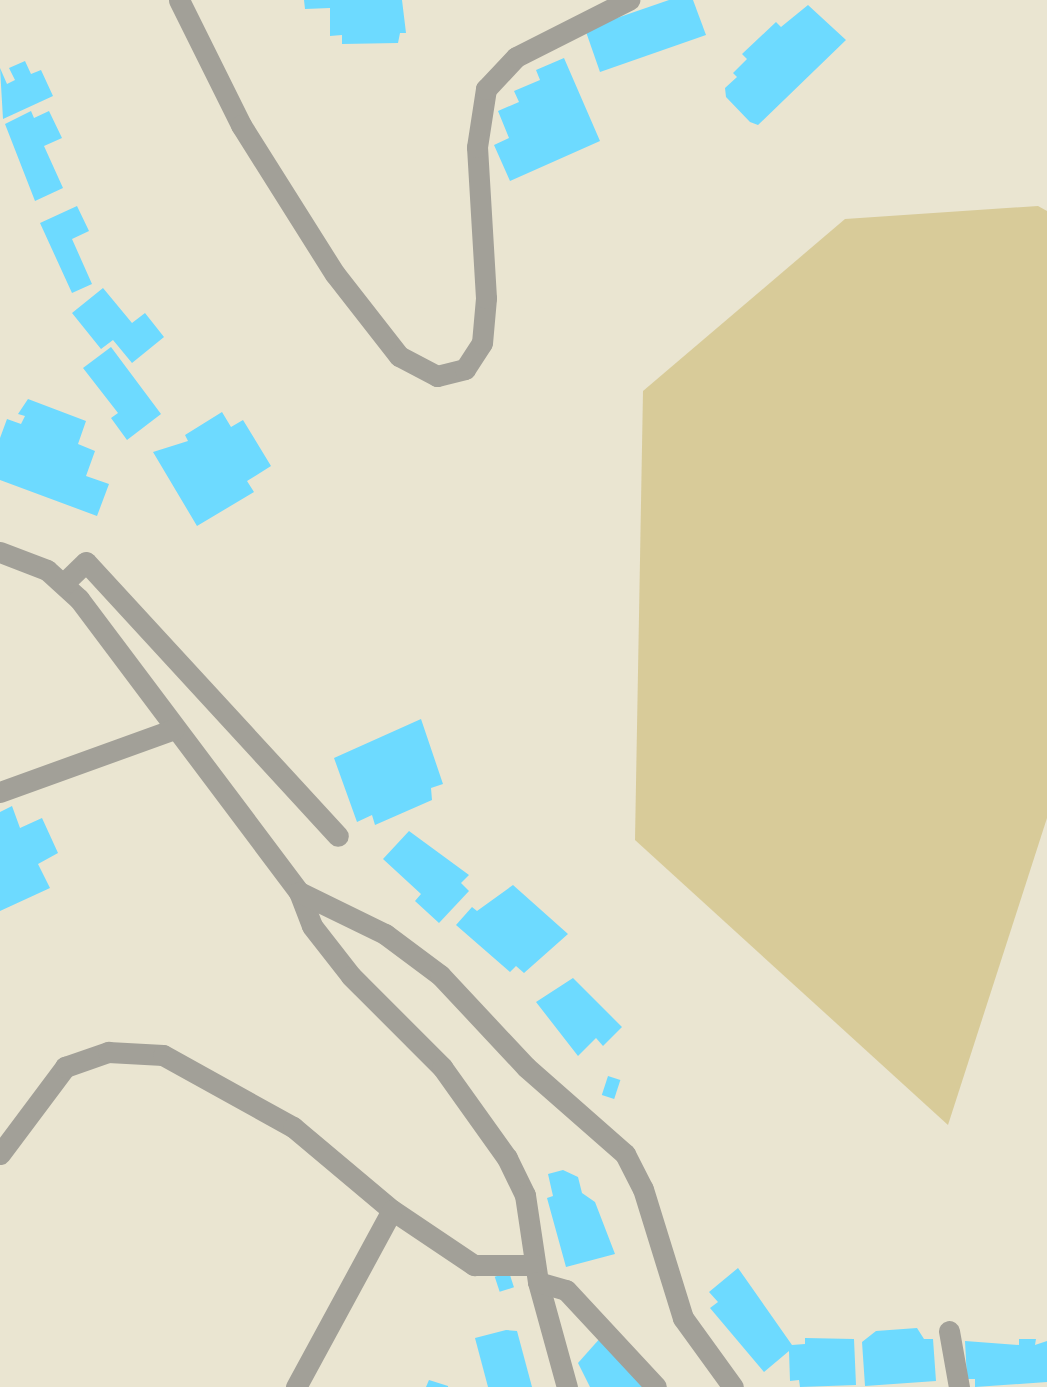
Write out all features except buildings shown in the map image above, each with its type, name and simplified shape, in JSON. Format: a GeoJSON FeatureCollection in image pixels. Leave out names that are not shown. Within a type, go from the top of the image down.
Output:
{"type":"FeatureCollection","features":[{"type":"Feature","properties":{"kind":"street"},"geometry":{"type":"LineString","coordinates":[[179,0],[242,125],[335,274],[389,346],[410,366],[437,376],[465,369],[482,343],[486,298],[477,147],[486,89],[516,57],[629,0]]}},
{"type":"Feature","properties":{"kind":"street"},"geometry":{"type":"LineString","coordinates":[[0,552],[64,583],[299,892],[312,926],[351,976],[442,1067],[507,1158],[525,1195],[537,1274],[567,1387]]}},
{"type":"Feature","properties":{"kind":"street"},"geometry":{"type":"LineString","coordinates":[[64,583],[86,562],[338,836]]}},
{"type":"Feature","properties":{"kind":"street"},"geometry":{"type":"LineString","coordinates":[[0,792],[174,729]]}},
{"type":"Feature","properties":{"kind":"street"},"geometry":{"type":"LineString","coordinates":[[299,892],[384,934],[440,975],[526,1067],[625,1154],[636,1169],[683,1318],[733,1387]]}},
{"type":"Feature","properties":{"kind":"street"},"geometry":{"type":"LineString","coordinates":[[0,1154],[65,1067],[108,1052],[163,1055],[293,1128],[392,1210],[474,1265],[537,1274],[566,1290],[656,1387]]}},
{"type":"Feature","properties":{"kind":"street"},"geometry":{"type":"LineString","coordinates":[[296,1387],[392,1210]]}},
{"type":"Feature","properties":{"kind":"street"},"geometry":{"type":"LineString","coordinates":[[948,1331],[959,1387]]}},
{"type":"Feature","properties":{"kind":"shaded area"},"geometry":{"type":"Polygon","coordinates":[[[1038,206],[1047,211],[1047,818],[948,1125],[635,840],[643,391],[845,219],[1038,206]]]}}]}
